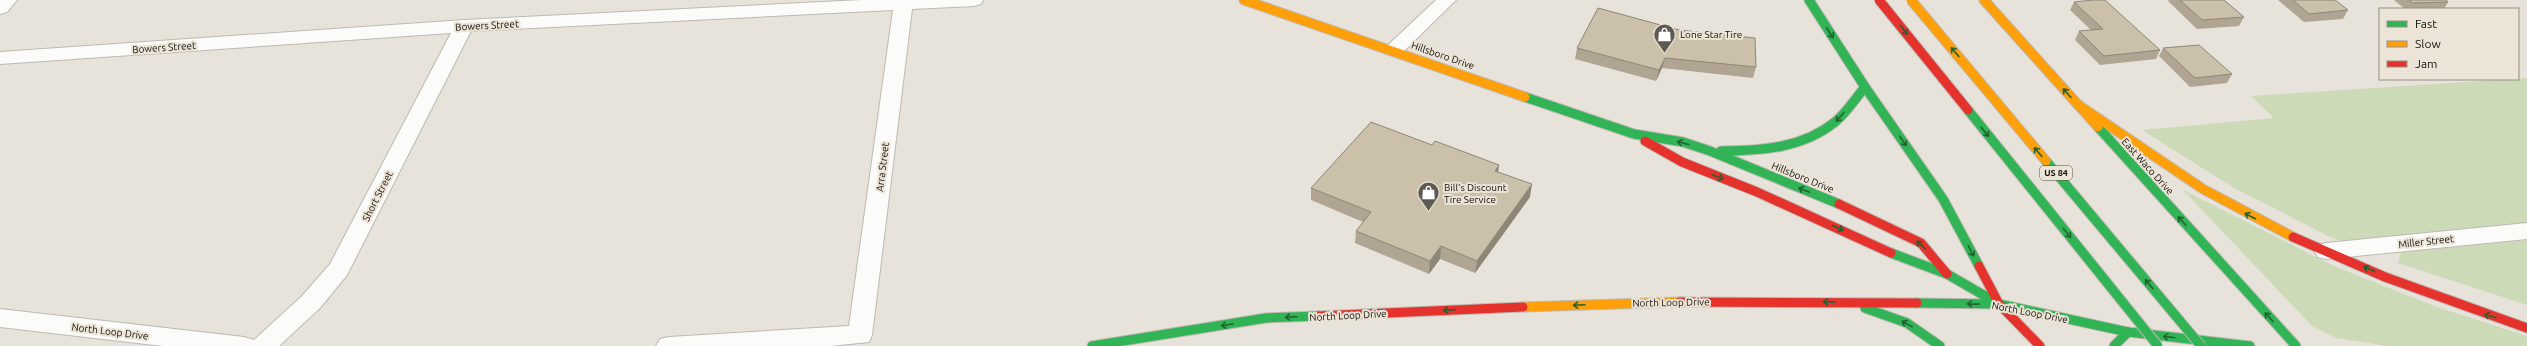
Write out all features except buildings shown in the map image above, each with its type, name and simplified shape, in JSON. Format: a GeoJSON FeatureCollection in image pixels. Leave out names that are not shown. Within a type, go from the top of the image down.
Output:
{"type":"FeatureCollection","features":[{"type":"Feature","properties":{"kind":"main road","name":"Hillsboro Drive"},"geometry":{"type":"LineString","coordinates":[[1244,0],[1394,50],[1634,134],[1683,142],[1710,151],[1847,207],[1921,243],[1947,274]]}},
{"type":"Feature","properties":{"kind":"main road"},"geometry":{"type":"LineString","coordinates":[[1809,0],[1865,87],[1943,199],[1999,304],[2040,346]]}},
{"type":"Feature","properties":{"kind":"main road","name":"US 84"},"geometry":{"type":"LineString","coordinates":[[1879,0],[2158,346]]}},
{"type":"Feature","properties":{"kind":"main road","name":"US 84"},"geometry":{"type":"LineString","coordinates":[[1911,0],[2201,346]]}},
{"type":"Feature","properties":{"kind":"main road","name":"East Waco Drive"},"geometry":{"type":"LineString","coordinates":[[1984,0],[2296,346]]}},
{"type":"Feature","properties":{"kind":"main road"},"geometry":{"type":"LineString","coordinates":[[1710,151],[1744,152],[1801,142],[1834,123],[1865,87]]}},
{"type":"Feature","properties":{"kind":"main road"},"geometry":{"type":"LineString","coordinates":[[2077,104],[2180,176],[2246,214],[2326,251],[2411,287],[2527,328]]}},
{"type":"Feature","properties":{"kind":"main road","name":"Hillsboro Drive"},"geometry":{"type":"LineString","coordinates":[[1634,134],[1682,162],[1757,192],[1897,256],[1947,274],[1999,304]]}},
{"type":"Feature","properties":{"kind":"main road"},"geometry":{"type":"LineString","coordinates":[[1846,302],[1907,323],[1940,346]]}},
{"type":"Feature","properties":{"kind":"main road","name":"North Loop Drive"},"geometry":{"type":"LineString","coordinates":[[1092,346],[1266,318],[1618,303],[1846,302],[1999,304],[2128,332],[2250,346]]}},
{"type":"Feature","properties":{"kind":"main road"},"geometry":{"type":"LineString","coordinates":[[2114,346],[2128,332]]}},
{"type":"Feature","properties":{"kind":"street"},"geometry":{"type":"LineString","coordinates":[[0,8],[8,0]]}},
{"type":"Feature","properties":{"kind":"street","name":"Bowers Street"},"geometry":{"type":"LineString","coordinates":[[0,58],[464,26],[904,2],[974,0]]}},
{"type":"Feature","properties":{"kind":"street"},"geometry":{"type":"LineString","coordinates":[[1394,50],[1447,0]]}},
{"type":"Feature","properties":{"kind":"street","name":"Arra Street"},"geometry":{"type":"LineString","coordinates":[[668,346],[860,334],[904,2]]}},
{"type":"Feature","properties":{"kind":"street","name":"Short Street"},"geometry":{"type":"LineString","coordinates":[[263,346],[312,302],[339,269],[464,26]]}},
{"type":"Feature","properties":{"kind":"street","name":"Miller Street"},"geometry":{"type":"LineString","coordinates":[[2326,251],[2527,231]]}},
{"type":"Feature","properties":{"kind":"street","name":"North Loop Drive"},"geometry":{"type":"LineString","coordinates":[[0,318],[244,346]]}},
{"type":"Feature","properties":{"kind":"green space"},"geometry":{"type":"Polygon","coordinates":[[[2527,78],[2527,224],[2344,242],[2328,236],[2234,188],[2142,130],[2274,118],[2251,96],[2496,80],[2519,80],[2519,79],[2527,78]]]}},
{"type":"Feature","properties":{"kind":"green space"},"geometry":{"type":"Polygon","coordinates":[[[2183,190],[2334,266],[2434,306],[2527,336],[2527,346],[2388,346],[2336,338],[2312,326],[2183,190]]]}},
{"type":"Feature","properties":{"kind":"green space"},"geometry":{"type":"Polygon","coordinates":[[[2527,240],[2527,305],[2398,263],[2401,252],[2527,240]]]}},
{"type":"Feature","properties":{"kind":"traffic: fast"},"geometry":{"type":"LineString","coordinates":[[1809,0],[1865,87],[1943,199],[1979,266]]}},
{"type":"Feature","properties":{"kind":"traffic: fast"},"geometry":{"type":"LineString","coordinates":[[1721,151],[1766,149],[1796,143],[1810,138],[1835,122],[1847,110],[1865,87]]}},
{"type":"Feature","properties":{"kind":"traffic: fast"},"geometry":{"type":"LineString","coordinates":[[1525,97],[1634,134],[1683,142],[1710,151],[1839,204]]}},
{"type":"Feature","properties":{"kind":"traffic: fast"},"geometry":{"type":"LineString","coordinates":[[1968,110],[2158,346]]}},
{"type":"Feature","properties":{"kind":"traffic: fast"},"geometry":{"type":"LineString","coordinates":[[2098,127],[2296,346]]}},
{"type":"Feature","properties":{"kind":"traffic: fast"},"geometry":{"type":"LineString","coordinates":[[2046,161],[2201,346]]}},
{"type":"Feature","properties":{"kind":"traffic: fast"},"geometry":{"type":"LineString","coordinates":[[1891,253],[1947,274],[1999,304]]}},
{"type":"Feature","properties":{"kind":"traffic: fast"},"geometry":{"type":"LineString","coordinates":[[1917,303],[1999,304],[2128,332],[2250,346]]}},
{"type":"Feature","properties":{"kind":"traffic: fast"},"geometry":{"type":"LineString","coordinates":[[1865,308],[1907,323],[1940,346]]}},
{"type":"Feature","properties":{"kind":"traffic: fast"},"geometry":{"type":"LineString","coordinates":[[1092,346],[1266,318],[1318,316]]}},
{"type":"Feature","properties":{"kind":"traffic: fast"},"geometry":{"type":"LineString","coordinates":[[2114,346],[2128,332]]}},
{"type":"Feature","properties":{"kind":"traffic: slow"},"geometry":{"type":"LineString","coordinates":[[1244,0],[1525,97]]}},
{"type":"Feature","properties":{"kind":"traffic: slow"},"geometry":{"type":"LineString","coordinates":[[1911,0],[2046,161]]}},
{"type":"Feature","properties":{"kind":"traffic: slow"},"geometry":{"type":"LineString","coordinates":[[1984,0],[2098,127]]}},
{"type":"Feature","properties":{"kind":"traffic: slow"},"geometry":{"type":"LineString","coordinates":[[2077,104],[2203,189],[2293,237]]}},
{"type":"Feature","properties":{"kind":"traffic: slow"},"geometry":{"type":"LineString","coordinates":[[1523,307],[1680,302]]}},
{"type":"Feature","properties":{"kind":"traffic: jam"},"geometry":{"type":"LineString","coordinates":[[1879,0],[1968,110]]}},
{"type":"Feature","properties":{"kind":"traffic: jam"},"geometry":{"type":"LineString","coordinates":[[1645,141],[1682,162],[1757,192],[1891,253]]}},
{"type":"Feature","properties":{"kind":"traffic: jam"},"geometry":{"type":"LineString","coordinates":[[1839,204],[1921,243],[1947,274]]}},
{"type":"Feature","properties":{"kind":"traffic: jam"},"geometry":{"type":"LineString","coordinates":[[2293,237],[2385,277],[2527,328]]}},
{"type":"Feature","properties":{"kind":"traffic: jam"},"geometry":{"type":"LineString","coordinates":[[1979,266],[1999,304],[2040,346]]}},
{"type":"Feature","properties":{"kind":"traffic: jam"},"geometry":{"type":"LineString","coordinates":[[1680,302],[1917,303]]}},
{"type":"Feature","properties":{"kind":"traffic: jam"},"geometry":{"type":"LineString","coordinates":[[1318,316],[1523,307]]}},
{"type":"Feature","properties":{"kind":"place","name":"Lone Star Tire"},"geometry":{"type":"Point","coordinates":[1665,54]}},
{"type":"Feature","properties":{"kind":"place","name":"Bill's Discount Tire Service"},"geometry":{"type":"Point","coordinates":[1429,212]}}]}
